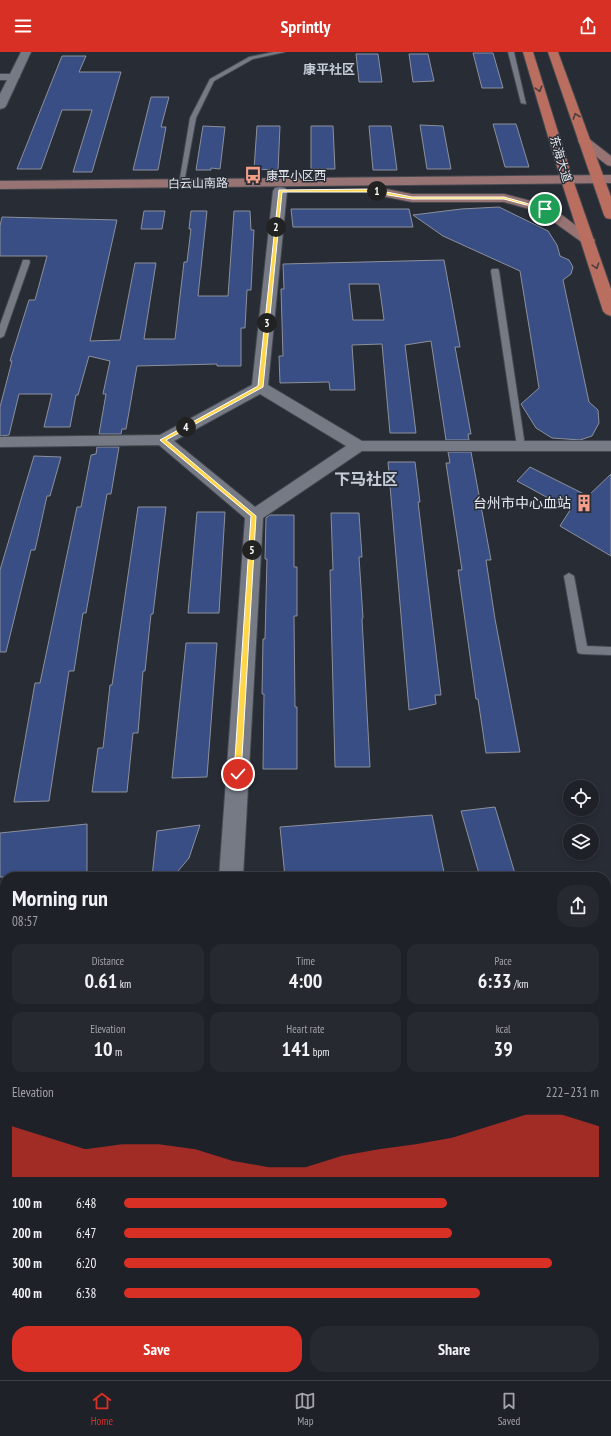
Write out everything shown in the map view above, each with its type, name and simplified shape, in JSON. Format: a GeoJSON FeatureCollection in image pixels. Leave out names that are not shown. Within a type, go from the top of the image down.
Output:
{"type":"FeatureCollection","features":[{"type":"Feature","properties":{"kind":"main road","name":"东海大道"},"geometry":{"type":"LineString","coordinates":[[528,52],[569,184],[611,311]]}},
{"type":"Feature","properties":{"kind":"main road","name":"东海大道"},"geometry":{"type":"LineString","coordinates":[[553,52],[584,140],[606,184],[611,215]]}},
{"type":"Feature","properties":{"kind":"main road"},"geometry":{"type":"LineString","coordinates":[[584,140],[611,162]]}},
{"type":"Feature","properties":{"kind":"main road","name":"白云山南路"},"geometry":{"type":"LineString","coordinates":[[0,185],[181,183],[606,184]]}},
{"type":"Feature","properties":{"kind":"main road","name":"白云山南路"},"geometry":{"type":"LineString","coordinates":[[0,193],[371,190],[569,184]]}},
{"type":"Feature","properties":{"kind":"main road"},"geometry":{"type":"LineString","coordinates":[[371,190],[412,198],[504,198],[545,209],[588,240]]}},
{"type":"Feature","properties":{"kind":"street"},"geometry":{"type":"LineString","coordinates":[[1,103],[26,52]]}},
{"type":"Feature","properties":{"kind":"street"},"geometry":{"type":"LineString","coordinates":[[0,78],[14,77]]}},
{"type":"Feature","properties":{"kind":"street"},"geometry":{"type":"LineString","coordinates":[[260,387],[280,191]]}},
{"type":"Feature","properties":{"kind":"street"},"geometry":{"type":"LineString","coordinates":[[0,442],[163,440],[260,387]]}},
{"type":"Feature","properties":{"kind":"street"},"geometry":{"type":"LineString","coordinates":[[260,387],[358,446],[611,446]]}},
{"type":"Feature","properties":{"kind":"street"},"geometry":{"type":"LineString","coordinates":[[163,440],[254,516]]}},
{"type":"Feature","properties":{"kind":"street"},"geometry":{"type":"LineString","coordinates":[[254,516],[358,446]]}},
{"type":"Feature","properties":{"kind":"street"},"geometry":{"type":"LineString","coordinates":[[231,872],[254,516]]}},
{"type":"Feature","properties":{"kind":"lane"},"geometry":{"type":"LineString","coordinates":[[181,183],[193,118],[212,80],[251,58],[282,52]]}},
{"type":"Feature","properties":{"kind":"lane"},"geometry":{"type":"LineString","coordinates":[[511,52],[524,103]]}},
{"type":"Feature","properties":{"kind":"lane"},"geometry":{"type":"LineString","coordinates":[[0,336],[26,262]]}},
{"type":"Feature","properties":{"kind":"lane"},"geometry":{"type":"LineString","coordinates":[[495,271],[521,446]]}},
{"type":"Feature","properties":{"kind":"lane"},"geometry":{"type":"LineString","coordinates":[[569,576],[582,650],[611,651]]}},
{"type":"Feature","properties":{"kind":"building"},"geometry":{"type":"Polygon","coordinates":[[[473,53],[493,53],[503,88],[482,88],[473,53]]]}},
{"type":"Feature","properties":{"kind":"building"},"geometry":{"type":"Polygon","coordinates":[[[356,54],[378,54],[382,82],[359,82],[356,54]]]}},
{"type":"Feature","properties":{"kind":"building"},"geometry":{"type":"Polygon","coordinates":[[[409,54],[428,54],[434,81],[413,82],[409,54]]]}},
{"type":"Feature","properties":{"kind":"building"},"geometry":{"type":"Polygon","coordinates":[[[62,56],[86,56],[79,72],[121,72],[92,172],[73,172],[92,110],[62,110],[41,169],[17,169],[62,56]]]}},
{"type":"Feature","properties":{"kind":"building"},"geometry":{"type":"Polygon","coordinates":[[[151,97],[169,97],[161,127],[166,127],[158,170],[133,170],[151,97]]]}},
{"type":"Feature","properties":{"kind":"building"},"geometry":{"type":"Polygon","coordinates":[[[493,124],[516,124],[529,167],[505,167],[493,124]]]}},
{"type":"Feature","properties":{"kind":"building"},"geometry":{"type":"Polygon","coordinates":[[[420,125],[443,126],[451,169],[427,169],[420,125]]]}},
{"type":"Feature","properties":{"kind":"building"},"geometry":{"type":"Polygon","coordinates":[[[203,126],[225,127],[220,169],[211,168],[211,170],[196,170],[203,126]]]}},
{"type":"Feature","properties":{"kind":"building"},"geometry":{"type":"Polygon","coordinates":[[[257,126],[280,126],[278,170],[254,169],[257,126]]]}},
{"type":"Feature","properties":{"kind":"building"},"geometry":{"type":"Polygon","coordinates":[[[311,126],[333,126],[335,169],[311,169],[311,126]]]}},
{"type":"Feature","properties":{"kind":"building"},"geometry":{"type":"Polygon","coordinates":[[[369,126],[391,126],[397,170],[373,170],[369,126]]]}},
{"type":"Feature","properties":{"kind":"building"},"geometry":{"type":"Polygon","coordinates":[[[499,207],[548,231],[557,245],[560,256],[569,260],[573,267],[571,274],[563,280],[589,402],[598,410],[599,423],[592,436],[580,440],[552,438],[536,428],[521,404],[539,388],[520,271],[443,236],[413,215],[461,209],[499,207]]]}},
{"type":"Feature","properties":{"kind":"building"},"geometry":{"type":"Polygon","coordinates":[[[291,209],[409,209],[413,227],[293,227],[291,209]]]}},
{"type":"Feature","properties":{"kind":"building"},"geometry":{"type":"Polygon","coordinates":[[[144,211],[165,211],[162,229],[141,229],[144,211]]]}},
{"type":"Feature","properties":{"kind":"building"},"geometry":{"type":"Polygon","coordinates":[[[191,211],[207,211],[198,296],[228,296],[234,211],[250,211],[251,230],[254,230],[251,290],[247,290],[245,328],[241,328],[241,366],[217,366],[217,364],[137,366],[126,429],[122,429],[121,434],[99,434],[106,394],[103,394],[110,361],[89,356],[78,395],[76,395],[70,427],[44,427],[52,394],[19,394],[9,435],[0,436],[0,407],[12,361],[10,361],[29,300],[35,300],[47,256],[0,256],[0,226],[2,217],[117,220],[90,341],[120,340],[135,263],[156,263],[144,339],[175,339],[184,262],[187,262],[191,229],[189,229],[191,211]]]}},
{"type":"Feature","properties":{"kind":"building"},"geometry":{"type":"Polygon","coordinates":[[[444,260],[460,347],[455,347],[471,434],[468,434],[469,440],[446,440],[431,341],[405,345],[416,433],[390,433],[382,344],[352,345],[355,390],[330,390],[329,382],[280,383],[279,356],[283,356],[281,289],[284,289],[283,264],[444,260]],[[349,284],[353,320],[384,320],[379,284],[349,284]]]}},
{"type":"Feature","properties":{"kind":"building"},"geometry":{"type":"Polygon","coordinates":[[[97,447],[119,447],[111,494],[107,494],[86,613],[83,613],[74,671],[69,671],[49,801],[14,802],[35,683],[40,683],[77,507],[81,507],[91,455],[96,454],[97,447]]]}},
{"type":"Feature","properties":{"kind":"building"},"geometry":{"type":"Polygon","coordinates":[[[448,452],[471,452],[491,560],[486,560],[495,619],[520,752],[486,753],[478,699],[476,699],[458,570],[462,570],[446,463],[450,463],[448,452]]]}},
{"type":"Feature","properties":{"kind":"building"},"geometry":{"type":"Polygon","coordinates":[[[34,456],[61,457],[50,496],[47,496],[35,550],[31,550],[6,652],[0,652],[0,570],[34,456]]]}},
{"type":"Feature","properties":{"kind":"building"},"geometry":{"type":"Polygon","coordinates":[[[388,462],[415,462],[420,502],[418,502],[441,695],[435,695],[436,704],[409,710],[388,462]]]}},
{"type":"Feature","properties":{"kind":"building","name":"台州市中心血站"},"geometry":{"type":"Polygon","coordinates":[[[530,467],[588,496],[611,474],[611,556],[560,526],[570,510],[517,481],[530,467]]]}},
{"type":"Feature","properties":{"kind":"building"},"geometry":{"type":"Polygon","coordinates":[[[138,507],[166,507],[153,614],[151,614],[145,671],[143,671],[138,733],[133,733],[127,792],[92,792],[98,748],[103,748],[110,685],[112,685],[138,507]]]}},
{"type":"Feature","properties":{"kind":"building"},"geometry":{"type":"Polygon","coordinates":[[[197,512],[225,512],[219,613],[188,613],[197,512]]]}},
{"type":"Feature","properties":{"kind":"building"},"geometry":{"type":"Polygon","coordinates":[[[331,513],[359,513],[362,557],[359,557],[370,767],[335,767],[330,570],[333,570],[331,513]]]}},
{"type":"Feature","properties":{"kind":"building"},"geometry":{"type":"Polygon","coordinates":[[[270,515],[294,515],[294,567],[297,567],[297,616],[294,616],[295,707],[297,707],[297,769],[263,769],[264,694],[262,694],[267,559],[265,559],[266,518],[270,515]]]}},
{"type":"Feature","properties":{"kind":"building"},"geometry":{"type":"Polygon","coordinates":[[[186,643],[217,643],[207,777],[172,778],[186,643]]]}},
{"type":"Feature","properties":{"kind":"building"},"geometry":{"type":"Polygon","coordinates":[[[495,807],[514,872],[479,872],[461,811],[495,807]]]}},
{"type":"Feature","properties":{"kind":"building"},"geometry":{"type":"Polygon","coordinates":[[[432,815],[444,872],[284,872],[280,827],[432,815]]]}},
{"type":"Feature","properties":{"kind":"building"},"geometry":{"type":"Polygon","coordinates":[[[87,824],[87,872],[0,872],[0,833],[87,824]]]}},
{"type":"Feature","properties":{"kind":"building"},"geometry":{"type":"Polygon","coordinates":[[[200,825],[189,858],[177,872],[153,872],[157,831],[200,825]]]}},
{"type":"Feature","properties":{"kind":"place","name":"康平小区西"},"geometry":{"type":"Point","coordinates":[253,175]}},
{"type":"Feature","properties":{"kind":"place","name":"台州市中心血站"},"geometry":{"type":"Point","coordinates":[584,503]}},
{"type":"Feature","properties":{"kind":"district","name":"康平社区"},"geometry":{"type":"Point","coordinates":[329,69]}},
{"type":"Feature","properties":{"kind":"district","name":"下马社区"},"geometry":{"type":"Point","coordinates":[366,479]}},
{"type":"Feature","properties":{"kind":"route"},"geometry":{"type":"LineString","coordinates":[[238,774],[254,516],[163,440],[260,387],[280,191],[371,190],[412,198],[504,198],[545,209]]}}]}
